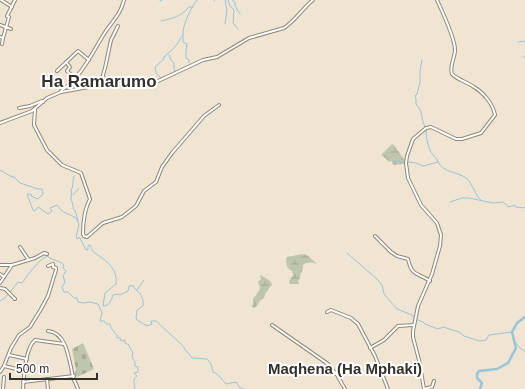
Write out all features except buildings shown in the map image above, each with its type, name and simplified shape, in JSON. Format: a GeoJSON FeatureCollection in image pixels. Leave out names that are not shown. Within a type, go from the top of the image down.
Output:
{"type":"FeatureCollection","features":[{"type":"Feature","properties":{"kind":"street"},"geometry":{"type":"LineString","coordinates":[[1,0],[12,7]]}},
{"type":"Feature","properties":{"kind":"street"},"geometry":{"type":"LineString","coordinates":[[2,44],[2,38],[9,17],[7,16],[16,0]]}},
{"type":"Feature","properties":{"kind":"street"},"geometry":{"type":"LineString","coordinates":[[61,92],[89,60],[104,34],[118,16],[124,0]]}},
{"type":"Feature","properties":{"kind":"street"},"geometry":{"type":"LineString","coordinates":[[0,122],[23,115],[35,109],[47,98],[61,92],[84,87],[150,83],[161,80],[203,60],[224,53],[249,38],[263,33],[280,30],[289,25],[313,0]]}},
{"type":"Feature","properties":{"kind":"street"},"geometry":{"type":"LineString","coordinates":[[434,381],[432,388],[424,389],[413,337],[418,306],[430,281],[438,252],[440,235],[437,223],[421,205],[408,178],[406,161],[413,139],[427,127],[431,127],[458,139],[481,133],[495,115],[489,100],[479,90],[452,74],[451,69],[455,48],[449,27],[437,0]]}},
{"type":"Feature","properties":{"kind":"street"},"geometry":{"type":"LineString","coordinates":[[0,25],[11,29]]}},
{"type":"Feature","properties":{"kind":"street"},"geometry":{"type":"LineString","coordinates":[[105,85],[103,75],[104,68],[111,47],[111,40],[118,26]]}},
{"type":"Feature","properties":{"kind":"street"},"geometry":{"type":"LineString","coordinates":[[57,71],[78,51],[89,60]]}},
{"type":"Feature","properties":{"kind":"street"},"geometry":{"type":"LineString","coordinates":[[66,62],[70,67],[67,71],[74,78]]}},
{"type":"Feature","properties":{"kind":"street"},"geometry":{"type":"LineString","coordinates":[[20,108],[42,102]]}},
{"type":"Feature","properties":{"kind":"street"},"geometry":{"type":"LineString","coordinates":[[35,109],[34,126],[47,150],[62,165],[81,173],[82,175],[90,199],[86,206],[84,220],[83,234],[87,237],[103,223],[122,217],[136,206],[144,191],[156,182],[162,167],[172,153],[204,116],[219,105]]}},
{"type":"Feature","properties":{"kind":"street"},"geometry":{"type":"LineString","coordinates":[[375,236],[391,252],[397,256],[408,259],[409,267],[414,272],[430,281]]}},
{"type":"Feature","properties":{"kind":"street"},"geometry":{"type":"LineString","coordinates":[[20,247],[28,260]]}},
{"type":"Feature","properties":{"kind":"street"},"geometry":{"type":"LineString","coordinates":[[0,265],[12,265],[35,258],[44,253],[47,254]]}},
{"type":"Feature","properties":{"kind":"street"},"geometry":{"type":"LineString","coordinates":[[0,372],[19,335],[30,327],[48,296],[56,268],[53,267],[54,264],[48,266]]}},
{"type":"Feature","properties":{"kind":"street"},"geometry":{"type":"LineString","coordinates":[[0,283],[12,265]]}},
{"type":"Feature","properties":{"kind":"street"},"geometry":{"type":"LineString","coordinates":[[0,274],[4,277]]}},
{"type":"Feature","properties":{"kind":"street"},"geometry":{"type":"LineString","coordinates":[[0,288],[11,294],[15,299]]}},
{"type":"Feature","properties":{"kind":"street"},"geometry":{"type":"LineString","coordinates":[[327,312],[331,310],[335,311],[354,320],[361,328],[388,389]]}},
{"type":"Feature","properties":{"kind":"street"},"geometry":{"type":"LineString","coordinates":[[370,348],[384,340],[398,326],[414,324]]}},
{"type":"Feature","properties":{"kind":"street"},"geometry":{"type":"LineString","coordinates":[[272,325],[328,364],[337,375],[344,389]]}},
{"type":"Feature","properties":{"kind":"street"},"geometry":{"type":"LineString","coordinates":[[48,331],[56,333],[64,344],[78,389]]}},
{"type":"Feature","properties":{"kind":"street"},"geometry":{"type":"LineString","coordinates":[[23,389],[30,346],[35,340],[64,344]]}},
{"type":"Feature","properties":{"kind":"street"},"geometry":{"type":"LineString","coordinates":[[9,355],[27,359]]}},
{"type":"Feature","properties":{"kind":"street"},"geometry":{"type":"LineString","coordinates":[[4,366],[25,371]]}},
{"type":"Feature","properties":{"kind":"street"},"geometry":{"type":"LineString","coordinates":[[23,382],[74,376]]}},
{"type":"Feature","properties":{"kind":"street"},"geometry":{"type":"LineString","coordinates":[[4,378],[4,389]]}},
{"type":"Feature","properties":{"kind":"street"},"geometry":{"type":"LineString","coordinates":[[47,379],[48,389]]}},
{"type":"Feature","properties":{"kind":"green space"},"geometry":{"type":"Polygon","coordinates":[[[392,144],[405,161],[404,164],[393,165],[392,161],[389,162],[381,155],[392,144]]]}},
{"type":"Feature","properties":{"kind":"green space"},"geometry":{"type":"Polygon","coordinates":[[[302,254],[307,255],[317,264],[304,264],[300,279],[298,280],[299,284],[290,284],[289,281],[293,275],[292,271],[287,266],[286,259],[287,257],[302,254]]]}},
{"type":"Feature","properties":{"kind":"green space"},"geometry":{"type":"Polygon","coordinates":[[[260,275],[269,280],[272,285],[265,294],[264,298],[254,308],[252,307],[253,299],[260,288],[258,282],[261,279],[260,275]]]}},
{"type":"Feature","properties":{"kind":"green space"},"geometry":{"type":"Polygon","coordinates":[[[83,343],[94,369],[77,377],[74,373],[76,370],[72,349],[83,343]]]}},
{"type":"Feature","properties":{"kind":"waterway"},"geometry":{"type":"LineString","coordinates":[[161,78],[156,73],[155,67],[178,43],[183,35],[187,17],[197,0]]}},
{"type":"Feature","properties":{"kind":"waterway"},"geometry":{"type":"LineString","coordinates":[[225,0],[227,10],[225,24]]}},
{"type":"Feature","properties":{"kind":"waterway"},"geometry":{"type":"LineString","coordinates":[[228,0],[230,6],[234,10],[233,23],[238,29]]}},
{"type":"Feature","properties":{"kind":"waterway"},"geometry":{"type":"LineString","coordinates":[[232,0],[235,2],[235,6],[240,14]]}},
{"type":"Feature","properties":{"kind":"waterway"},"geometry":{"type":"LineString","coordinates":[[161,21],[176,17],[189,7],[193,7]]}},
{"type":"Feature","properties":{"kind":"waterway"},"geometry":{"type":"LineString","coordinates":[[183,35],[183,42],[187,44],[186,58],[189,60],[189,63]]}},
{"type":"Feature","properties":{"kind":"waterway"},"geometry":{"type":"LineString","coordinates":[[518,42],[525,41]]}},
{"type":"Feature","properties":{"kind":"waterway"},"geometry":{"type":"LineString","coordinates":[[169,55],[174,63],[174,69],[176,72]]}},
{"type":"Feature","properties":{"kind":"waterway"},"geometry":{"type":"LineString","coordinates":[[422,60],[420,82],[417,94],[415,96],[416,104],[420,110],[425,127]]}},
{"type":"Feature","properties":{"kind":"waterway"},"geometry":{"type":"LineString","coordinates":[[426,130],[430,150],[438,162]]}},
{"type":"Feature","properties":{"kind":"waterway"},"geometry":{"type":"LineString","coordinates":[[393,161],[405,163]]}},
{"type":"Feature","properties":{"kind":"waterway"},"geometry":{"type":"LineString","coordinates":[[408,162],[423,166],[438,162],[447,170],[466,178],[481,200]]}},
{"type":"Feature","properties":{"kind":"waterway"},"geometry":{"type":"LineString","coordinates":[[0,170],[14,177],[20,183],[42,189],[43,194],[38,199],[31,196],[31,194],[27,194],[33,210],[35,211],[38,207],[48,214],[52,211],[50,208],[57,205],[62,211],[76,218],[79,224],[76,238],[80,238],[86,250],[88,250],[88,246],[90,245],[93,252],[107,262],[115,274],[116,284],[105,293],[103,306],[109,304],[113,295],[120,295],[128,291],[129,286],[134,286],[143,300],[143,306],[137,310],[137,320],[147,326],[152,324],[151,321],[156,321],[181,344],[192,358],[207,359],[211,364],[213,372],[226,384],[236,382],[240,388],[245,389]]}},
{"type":"Feature","properties":{"kind":"waterway"},"geometry":{"type":"LineString","coordinates":[[74,176],[71,199],[78,221]]}},
{"type":"Feature","properties":{"kind":"waterway"},"geometry":{"type":"LineString","coordinates":[[73,195],[79,188]]}},
{"type":"Feature","properties":{"kind":"waterway"},"geometry":{"type":"LineString","coordinates":[[450,202],[462,198],[469,198],[493,203],[503,202],[509,207],[515,205],[516,207],[525,208]]}},
{"type":"Feature","properties":{"kind":"waterway"},"geometry":{"type":"LineString","coordinates":[[347,253],[377,279],[382,285],[384,294],[397,309],[412,315],[415,319],[425,324],[438,329],[443,327],[480,341],[486,340],[489,335],[512,332]]}},
{"type":"Feature","properties":{"kind":"waterway"},"geometry":{"type":"LineString","coordinates":[[0,301],[5,298],[18,282],[23,282],[37,264],[47,256],[62,263],[64,265],[63,268],[66,271],[63,276],[65,282],[62,287],[64,292],[68,292],[74,298],[77,298],[78,302],[98,304],[102,313],[100,321],[110,324],[111,328],[117,335],[117,338],[120,338],[121,341],[125,340],[125,343],[129,345],[133,353],[132,357],[135,362],[135,366],[138,367],[138,372],[134,373],[137,376],[134,379],[135,389]]}},
{"type":"Feature","properties":{"kind":"waterway"},"geometry":{"type":"LineString","coordinates":[[137,290],[144,280]]}},
{"type":"Feature","properties":{"kind":"waterway"},"geometry":{"type":"LineString","coordinates":[[480,389],[482,383],[477,378],[477,374],[479,371],[497,369],[508,363],[516,348],[512,332],[517,323],[525,317]]}},
{"type":"Feature","properties":{"kind":"waterway"},"geometry":{"type":"LineString","coordinates":[[515,342],[525,352]]}},
{"type":"Feature","properties":{"kind":"district","name":"Ha Ramarumo"},"geometry":{"type":"Point","coordinates":[99,81]}},
{"type":"Feature","properties":{"kind":"district","name":"Maqhena (Ha Mphaki)"},"geometry":{"type":"Point","coordinates":[345,368]}}]}
